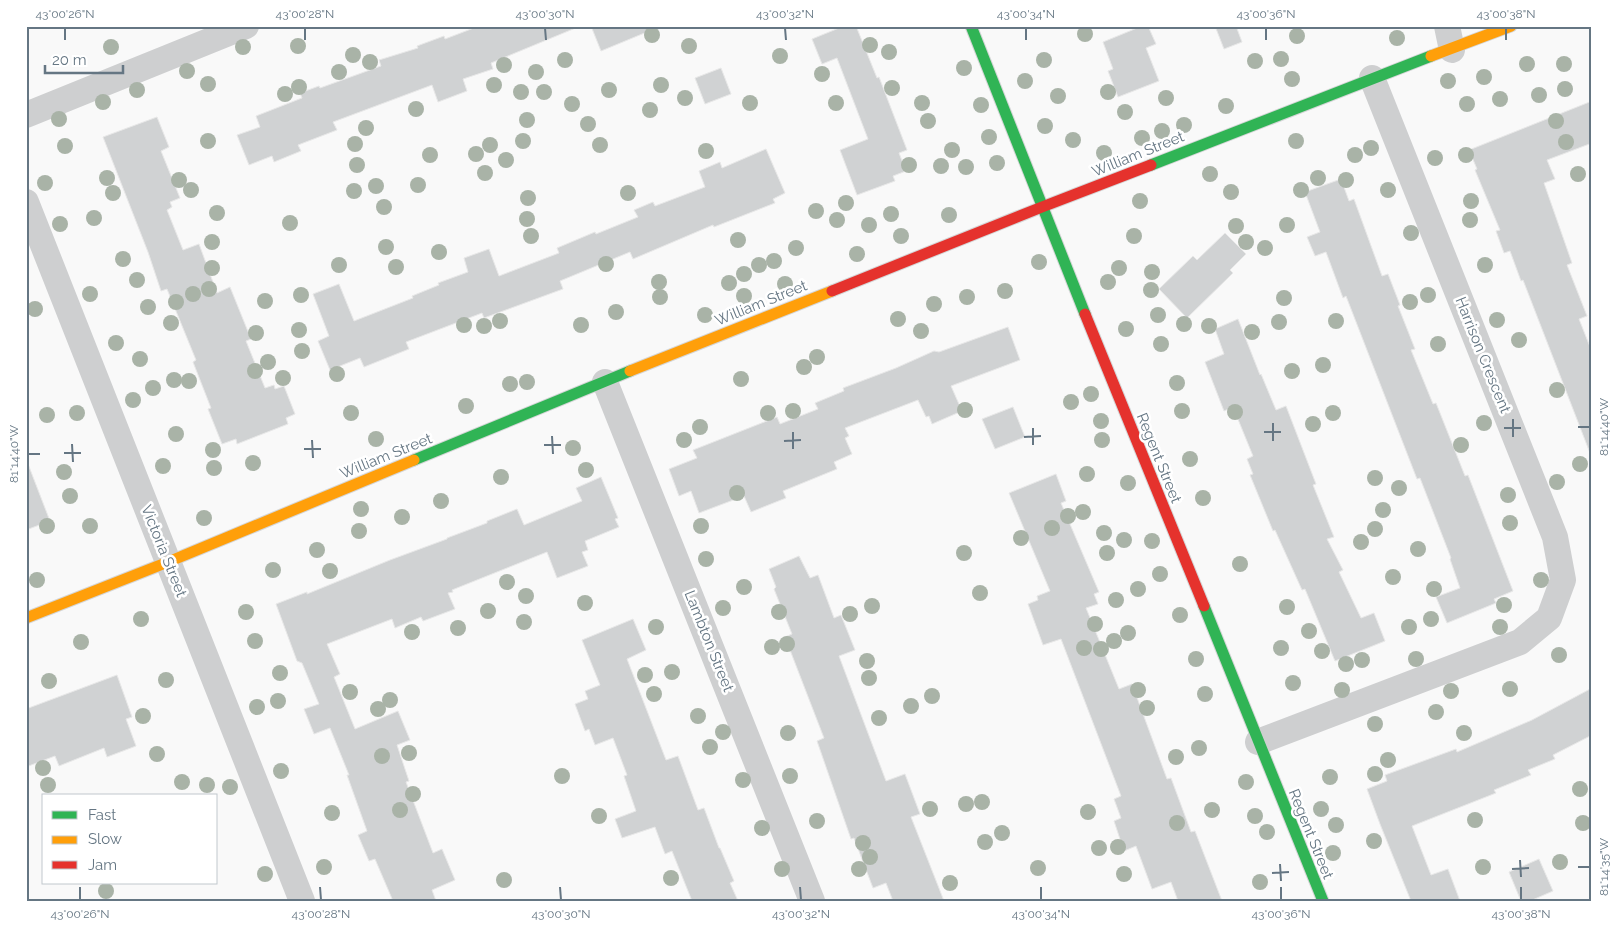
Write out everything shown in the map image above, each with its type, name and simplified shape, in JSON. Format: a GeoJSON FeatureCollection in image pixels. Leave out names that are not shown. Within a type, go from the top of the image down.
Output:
{"type":"FeatureCollection","features":[{"type":"Feature","properties":{"kind":"street"},"geometry":{"type":"LineString","coordinates":[[26,115],[246,26]]}},
{"type":"Feature","properties":{"kind":"street","name":"Regent Street"},"geometry":{"type":"LineString","coordinates":[[971,26],[1322,901]]}},
{"type":"Feature","properties":{"kind":"street","name":"William Street"},"geometry":{"type":"LineString","coordinates":[[26,618],[168,562],[605,382],[1042,207],[1372,78],[1449,38],[1511,26]]}},
{"type":"Feature","properties":{"kind":"street","name":"Harrison Crescent"},"geometry":{"type":"LineString","coordinates":[[1258,742],[1520,642],[1550,618],[1563,580],[1555,536],[1372,78]]}},
{"type":"Feature","properties":{"kind":"street","name":"Victoria Street"},"geometry":{"type":"LineString","coordinates":[[26,202],[302,901]]}},
{"type":"Feature","properties":{"kind":"street","name":"Lambton Street"},"geometry":{"type":"LineString","coordinates":[[605,382],[812,901]]}},
{"type":"Feature","properties":{"kind":"building"},"geometry":{"type":"Polygon","coordinates":[[[479,26],[578,27],[491,63],[493,69],[463,79],[467,91],[438,102],[432,85],[333,122],[337,130],[298,145],[301,151],[274,162],[272,156],[249,165],[237,135],[260,127],[256,116],[302,98],[300,93],[319,86],[320,88],[381,66],[379,60],[418,48],[417,46],[444,36],[445,39],[479,26]]]}},
{"type":"Feature","properties":{"kind":"building"},"geometry":{"type":"Polygon","coordinates":[[[591,26],[659,26],[659,27],[601,51],[591,26]]]}},
{"type":"Feature","properties":{"kind":"building"},"geometry":{"type":"Polygon","coordinates":[[[844,26],[856,26],[877,78],[879,77],[907,150],[899,153],[906,171],[893,176],[895,181],[857,195],[840,150],[868,139],[837,58],[822,64],[812,39],[844,26]]]}},
{"type":"Feature","properties":{"kind":"building"},"geometry":{"type":"Polygon","coordinates":[[[1142,26],[1148,26],[1156,44],[1146,48],[1159,81],[1118,97],[1108,71],[1113,69],[1103,42],[1142,26]]]}},
{"type":"Feature","properties":{"kind":"building"},"geometry":{"type":"Polygon","coordinates":[[[1215,26],[1236,26],[1242,42],[1224,49],[1215,26]]]}},
{"type":"Feature","properties":{"kind":"building"},"geometry":{"type":"Polygon","coordinates":[[[721,68],[731,94],[705,104],[695,78],[721,68]]]}},
{"type":"Feature","properties":{"kind":"building"},"geometry":{"type":"Polygon","coordinates":[[[1592,101],[1592,143],[1547,160],[1555,179],[1544,183],[1572,263],[1567,265],[1587,316],[1579,319],[1592,352],[1592,452],[1590,453],[1523,280],[1521,281],[1510,251],[1504,253],[1496,231],[1500,230],[1475,170],[1477,169],[1469,150],[1592,101]]]}},
{"type":"Feature","properties":{"kind":"building"},"geometry":{"type":"Polygon","coordinates":[[[157,117],[169,147],[161,151],[180,198],[170,202],[172,207],[167,210],[183,250],[199,244],[217,293],[230,287],[251,339],[246,341],[265,388],[274,385],[275,389],[284,386],[295,414],[286,418],[288,424],[237,444],[236,439],[222,444],[208,409],[211,408],[193,362],[196,360],[167,289],[161,291],[148,252],[103,137],[157,117]]]}},
{"type":"Feature","properties":{"kind":"building"},"geometry":{"type":"Polygon","coordinates":[[[766,149],[785,193],[773,199],[775,203],[714,227],[713,225],[633,259],[630,252],[560,281],[563,289],[484,318],[482,313],[406,342],[409,349],[364,367],[360,358],[330,370],[318,341],[329,336],[313,294],[339,284],[354,321],[413,298],[412,296],[439,285],[438,283],[468,272],[464,258],[489,249],[499,276],[559,253],[557,248],[638,217],[634,210],[653,202],[655,206],[705,187],[699,171],[720,162],[722,168],[766,149]]]}},
{"type":"Feature","properties":{"kind":"building"},"geometry":{"type":"Polygon","coordinates":[[[1341,179],[1349,201],[1354,199],[1382,276],[1388,274],[1415,349],[1411,350],[1433,404],[1436,403],[1465,476],[1468,475],[1513,591],[1494,599],[1496,603],[1447,623],[1436,597],[1460,588],[1451,558],[1420,478],[1417,479],[1346,296],[1343,298],[1326,252],[1315,256],[1307,237],[1320,232],[1305,192],[1341,179]]]}},
{"type":"Feature","properties":{"kind":"building"},"geometry":{"type":"Polygon","coordinates":[[[1225,233],[1246,254],[1230,270],[1233,273],[1187,318],[1159,289],[1193,256],[1197,260],[1225,233]]]}},
{"type":"Feature","properties":{"kind":"building"},"geometry":{"type":"Polygon","coordinates":[[[1238,319],[1276,410],[1286,406],[1316,484],[1313,485],[1334,537],[1327,539],[1343,570],[1339,572],[1361,618],[1374,613],[1385,641],[1335,661],[1305,589],[1302,590],[1275,530],[1273,531],[1250,475],[1253,474],[1247,459],[1253,456],[1233,407],[1224,411],[1205,362],[1224,354],[1215,329],[1238,319]]]}},
{"type":"Feature","properties":{"kind":"building"},"geometry":{"type":"Polygon","coordinates":[[[1008,327],[1020,360],[951,386],[962,411],[932,424],[929,416],[926,417],[918,400],[845,428],[849,436],[845,438],[852,454],[834,462],[837,469],[783,491],[786,498],[751,512],[744,496],[699,513],[691,491],[679,496],[669,469],[697,458],[693,450],[777,417],[780,424],[818,409],[815,403],[844,391],[843,388],[934,351],[939,352],[1008,327]]]}},
{"type":"Feature","properties":{"kind":"building"},"geometry":{"type":"Polygon","coordinates":[[[1013,407],[1025,437],[995,449],[982,419],[1013,407]]]}},
{"type":"Feature","properties":{"kind":"building"},"geometry":{"type":"Polygon","coordinates":[[[26,464],[28,464],[50,521],[26,530],[26,464]]]}},
{"type":"Feature","properties":{"kind":"building"},"geometry":{"type":"Polygon","coordinates":[[[1056,474],[1066,501],[1061,503],[1099,592],[1094,594],[1098,604],[1086,608],[1119,689],[1132,684],[1167,779],[1171,778],[1191,832],[1195,831],[1222,901],[1178,901],[1171,882],[1152,889],[1136,846],[1124,851],[1114,821],[1121,818],[1114,799],[1121,796],[1061,639],[1043,645],[1028,604],[1038,600],[1037,596],[1050,591],[1009,493],[1056,474]]]}},
{"type":"Feature","properties":{"kind":"building"},"geometry":{"type":"Polygon","coordinates":[[[601,477],[618,518],[615,519],[619,527],[585,541],[588,550],[582,552],[588,566],[557,578],[547,552],[452,590],[453,592],[448,593],[455,609],[423,621],[421,617],[395,628],[392,619],[327,644],[340,674],[334,677],[355,729],[398,711],[410,740],[397,745],[409,781],[406,782],[433,853],[442,849],[455,880],[432,890],[436,901],[393,901],[375,859],[369,861],[358,835],[367,831],[347,775],[349,775],[330,728],[314,734],[304,709],[319,704],[302,663],[297,661],[276,604],[307,592],[307,594],[447,539],[517,509],[524,525],[582,501],[576,488],[601,477]]]}},
{"type":"Feature","properties":{"kind":"building"},"geometry":{"type":"Polygon","coordinates":[[[799,556],[810,578],[818,575],[834,618],[841,615],[855,650],[839,656],[886,781],[905,774],[920,814],[911,817],[944,901],[893,901],[886,883],[873,888],[854,838],[851,839],[817,741],[824,738],[785,637],[792,634],[774,589],[776,587],[769,569],[799,556]]]}},
{"type":"Feature","properties":{"kind":"building"},"geometry":{"type":"Polygon","coordinates":[[[633,619],[646,650],[627,659],[666,760],[678,756],[698,810],[704,808],[734,881],[730,883],[738,901],[692,901],[672,851],[665,854],[655,827],[622,838],[615,819],[636,811],[624,776],[627,775],[613,738],[595,745],[589,729],[585,731],[575,704],[588,699],[585,691],[600,685],[582,640],[633,619]]]}},
{"type":"Feature","properties":{"kind":"building"},"geometry":{"type":"Polygon","coordinates":[[[117,675],[132,717],[126,719],[136,746],[107,757],[104,748],[59,766],[55,756],[26,767],[26,709],[117,675]]]}},
{"type":"Feature","properties":{"kind":"building"},"geometry":{"type":"Polygon","coordinates":[[[1592,688],[1592,735],[1553,755],[1555,759],[1528,770],[1531,775],[1494,790],[1496,793],[1412,826],[1431,875],[1448,869],[1460,901],[1411,901],[1367,789],[1387,781],[1385,775],[1456,749],[1457,752],[1532,720],[1592,688]]]}},
{"type":"Feature","properties":{"kind":"building"},"geometry":{"type":"Polygon","coordinates":[[[1539,859],[1553,891],[1530,901],[1521,901],[1509,872],[1539,859]]]}},
{"type":"Feature","properties":{"kind":"traffic: fast"},"geometry":{"type":"LineString","coordinates":[[971,26],[1085,314]]}},
{"type":"Feature","properties":{"kind":"traffic: fast"},"geometry":{"type":"LineString","coordinates":[[1151,165],[1431,56]]}},
{"type":"Feature","properties":{"kind":"traffic: fast"},"geometry":{"type":"LineString","coordinates":[[414,460],[630,371]]}},
{"type":"Feature","properties":{"kind":"traffic: fast"},"geometry":{"type":"LineString","coordinates":[[1204,606],[1323,901]]}},
{"type":"Feature","properties":{"kind":"traffic: slow"},"geometry":{"type":"LineString","coordinates":[[1431,56],[1511,26]]}},
{"type":"Feature","properties":{"kind":"traffic: slow"},"geometry":{"type":"LineString","coordinates":[[630,371],[832,291]]}},
{"type":"Feature","properties":{"kind":"traffic: slow"},"geometry":{"type":"LineString","coordinates":[[26,618],[168,562],[414,460]]}},
{"type":"Feature","properties":{"kind":"traffic: jam"},"geometry":{"type":"LineString","coordinates":[[832,291],[1151,165]]}},
{"type":"Feature","properties":{"kind":"traffic: jam"},"geometry":{"type":"LineString","coordinates":[[1085,314],[1204,606]]}}]}
